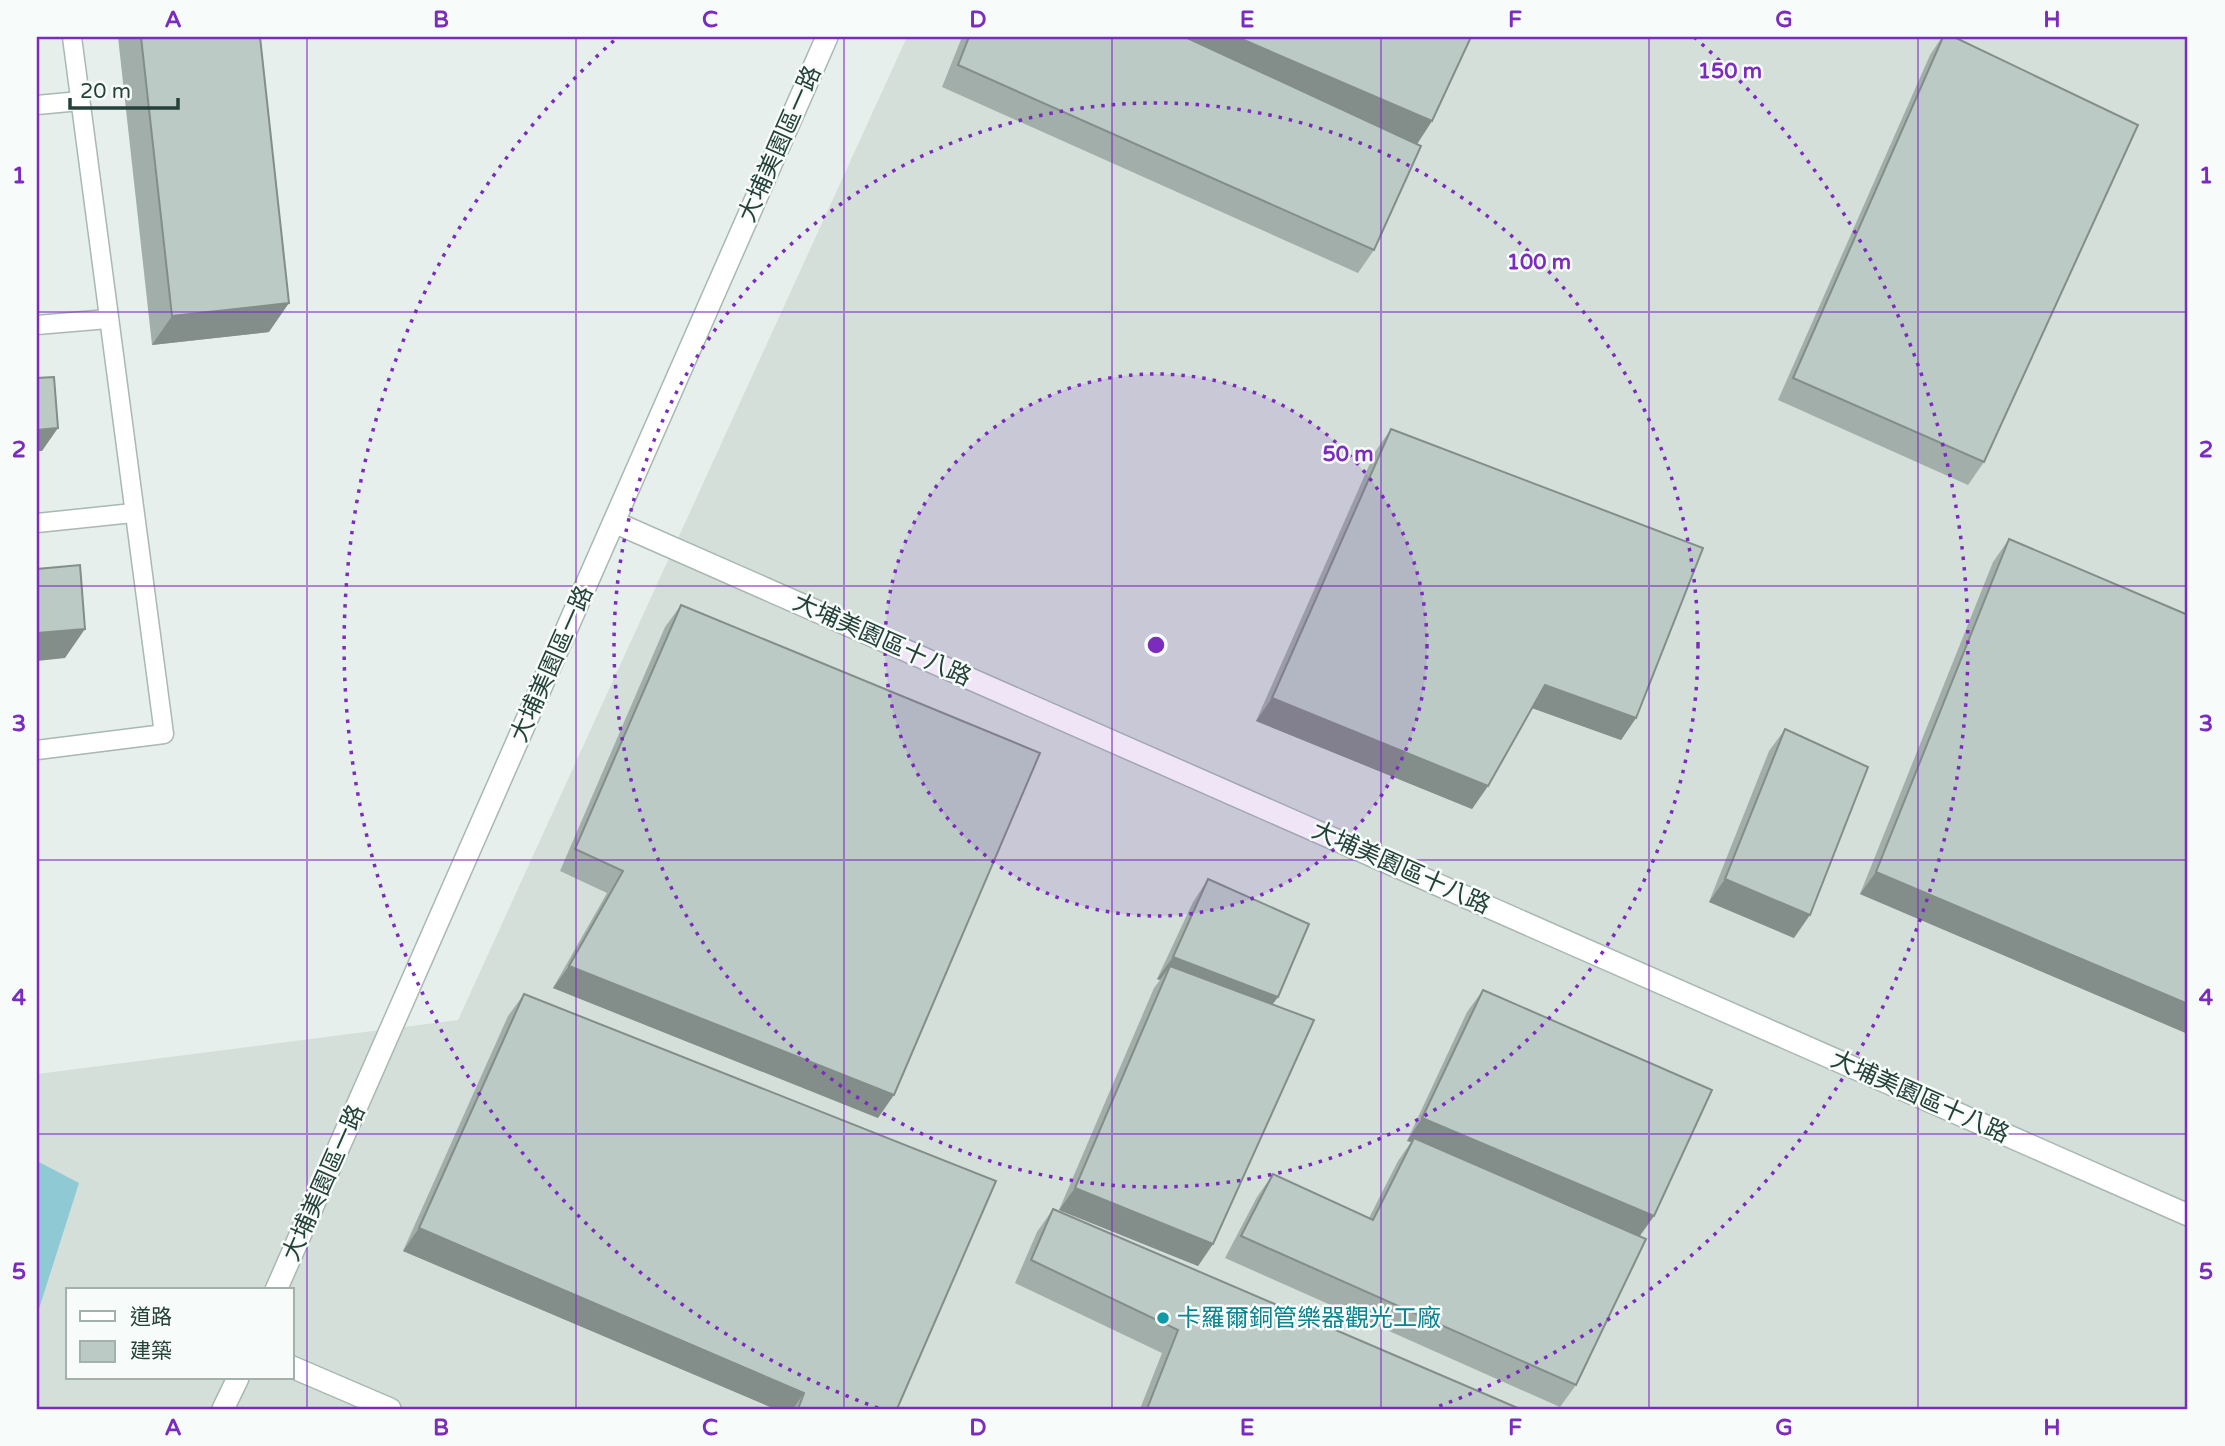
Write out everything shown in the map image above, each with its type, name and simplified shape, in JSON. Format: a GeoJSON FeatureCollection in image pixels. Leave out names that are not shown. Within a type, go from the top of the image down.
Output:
{"type":"FeatureCollection","features":[{"type":"Feature","properties":{"kind":"street","name":"大埔美園區一路"},"geometry":{"type":"LineString","coordinates":[[277,1288],[827,37]]}},
{"type":"Feature","properties":{"kind":"street","name":"大埔美園區十八路"},"geometry":{"type":"LineString","coordinates":[[614,522],[2188,1215]]}},
{"type":"Feature","properties":{"kind":"street"},"geometry":{"type":"LineString","coordinates":[[294,1368],[390,1409]]}},
{"type":"Feature","properties":{"kind":"street"},"geometry":{"type":"LineString","coordinates":[[223,1409],[237,1380]]}},
{"type":"Feature","properties":{"kind":"lane"},"geometry":{"type":"LineString","coordinates":[[37,750],[164,734],[72,37]]}},
{"type":"Feature","properties":{"kind":"lane"},"geometry":{"type":"LineString","coordinates":[[37,105],[80,100]]}},
{"type":"Feature","properties":{"kind":"lane"},"geometry":{"type":"LineString","coordinates":[[37,325],[108,319]]}},
{"type":"Feature","properties":{"kind":"lane"},"geometry":{"type":"LineString","coordinates":[[37,523],[133,513]]}},
{"type":"Feature","properties":{"kind":"shaded area"},"geometry":{"type":"Polygon","coordinates":[[[907,37],[2188,37],[2188,1409],[37,1409],[37,1074],[458,1020],[907,37]]]}},
{"type":"Feature","properties":{"kind":"water"},"geometry":{"type":"Polygon","coordinates":[[[37,1161],[79,1183],[37,1315],[37,1161]]]}},
{"type":"Feature","properties":{"kind":"building"},"geometry":{"type":"Polygon","coordinates":[[[141,37],[260,37],[289,303],[172,316],[141,37]]]}},
{"type":"Feature","properties":{"kind":"building"},"geometry":{"type":"Polygon","coordinates":[[[969,37],[1185,37],[1421,146],[1374,250],[958,65],[969,37]]]}},
{"type":"Feature","properties":{"kind":"building"},"geometry":{"type":"Polygon","coordinates":[[[1237,37],[1471,37],[1432,121],[1237,37]]]}},
{"type":"Feature","properties":{"kind":"building"},"geometry":{"type":"Polygon","coordinates":[[[1943,37],[1954,37],[2138,125],[1984,462],[1793,378],[1943,37]]]}},
{"type":"Feature","properties":{"kind":"building"},"geometry":{"type":"Polygon","coordinates":[[[54,377],[58,428],[37,430],[37,378],[54,377]]]}},
{"type":"Feature","properties":{"kind":"building"},"geometry":{"type":"Polygon","coordinates":[[[1391,429],[1703,548],[1636,718],[1545,685],[1488,786],[1272,698],[1391,429]]]}},
{"type":"Feature","properties":{"kind":"building"},"geometry":{"type":"Polygon","coordinates":[[[2009,539],[2188,615],[2188,1004],[1876,872],[2009,539]]]}},
{"type":"Feature","properties":{"kind":"building"},"geometry":{"type":"Polygon","coordinates":[[[80,565],[85,629],[37,633],[37,569],[80,565]]]}},
{"type":"Feature","properties":{"kind":"building"},"geometry":{"type":"Polygon","coordinates":[[[681,605],[1040,753],[894,1095],[569,966],[623,871],[575,849],[681,605]]]}},
{"type":"Feature","properties":{"kind":"building"},"geometry":{"type":"Polygon","coordinates":[[[1785,729],[1868,767],[1810,915],[1725,879],[1785,729]]]}},
{"type":"Feature","properties":{"kind":"building"},"geometry":{"type":"Polygon","coordinates":[[[1208,879],[1309,924],[1278,997],[1173,957],[1208,879]]]}},
{"type":"Feature","properties":{"kind":"building"},"geometry":{"type":"Polygon","coordinates":[[[1170,966],[1314,1020],[1213,1244],[1075,1188],[1170,966]]]}},
{"type":"Feature","properties":{"kind":"building"},"geometry":{"type":"Polygon","coordinates":[[[1483,990],[1712,1090],[1654,1216],[1422,1118],[1483,990]]]}},
{"type":"Feature","properties":{"kind":"building"},"geometry":{"type":"Polygon","coordinates":[[[524,994],[996,1181],[897,1409],[798,1409],[804,1393],[419,1228],[524,994]]]}},
{"type":"Feature","properties":{"kind":"building"},"geometry":{"type":"Polygon","coordinates":[[[1414,1138],[1646,1239],[1576,1385],[1241,1236],[1273,1174],[1373,1220],[1414,1138]]]}},
{"type":"Feature","properties":{"kind":"building","name":"卡羅爾銅管樂器觀光工廠"},"geometry":{"type":"Polygon","coordinates":[[[1053,1209],[1520,1409],[1147,1409],[1178,1330],[1031,1260],[1053,1209]]]}},
{"type":"Feature","properties":{"kind":"place","name":"卡羅爾銅管樂器觀光工廠"},"geometry":{"type":"Point","coordinates":[1163,1318]}}]}
